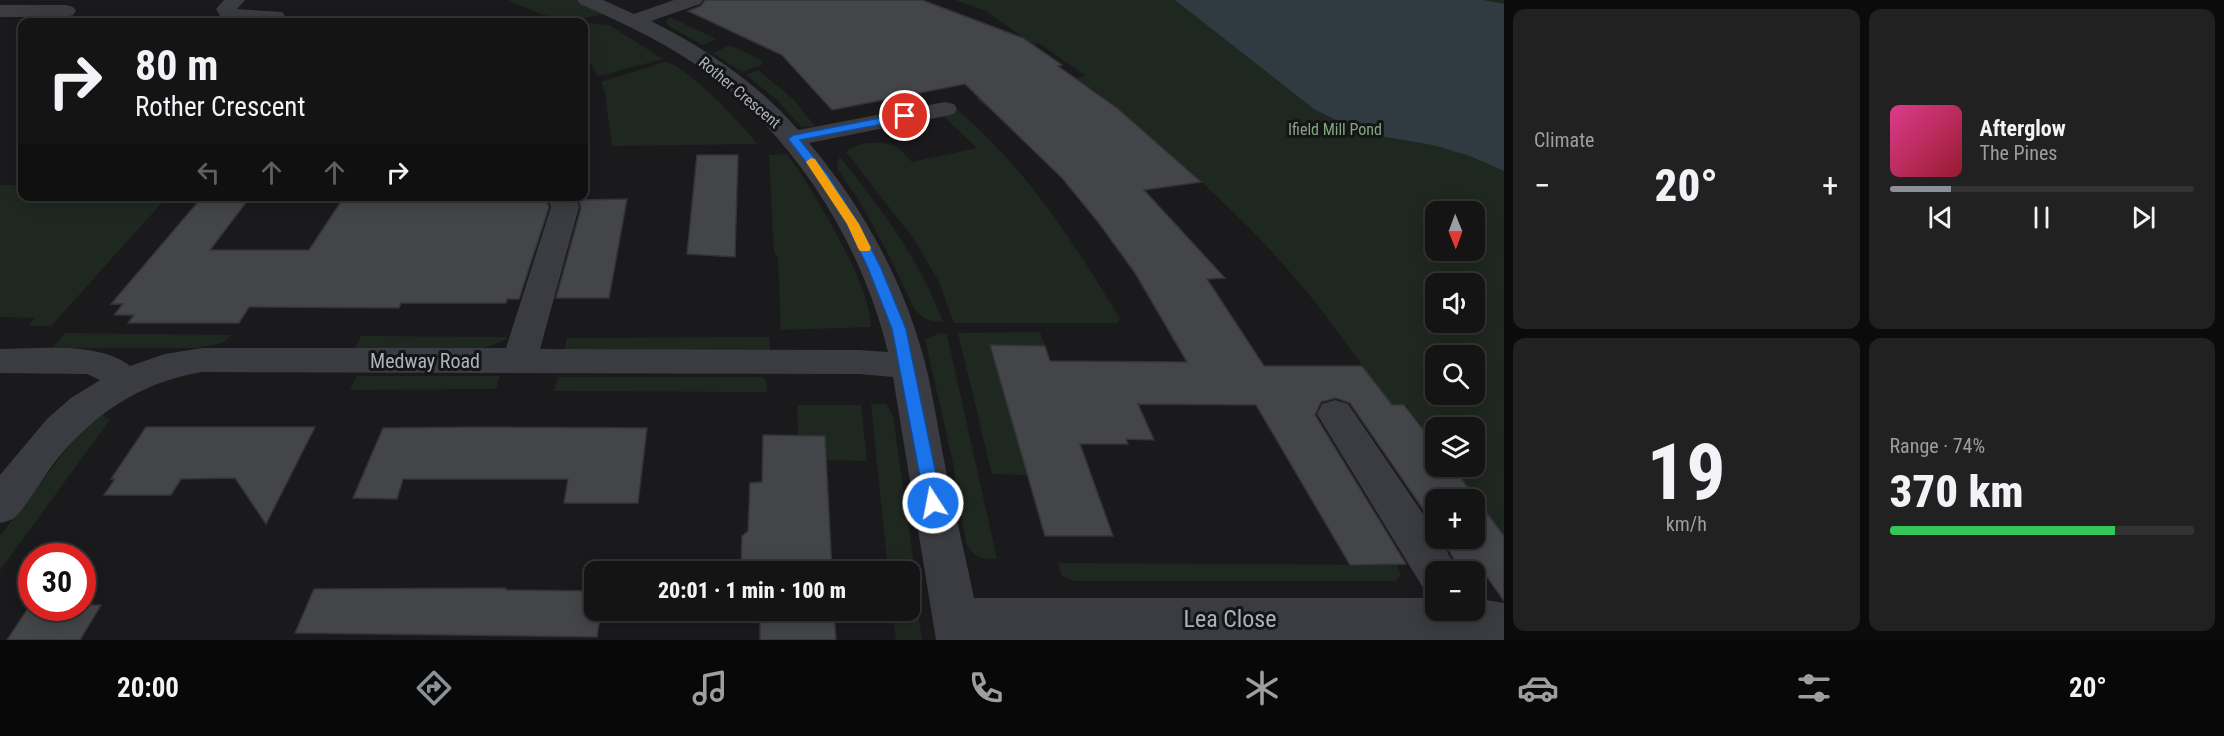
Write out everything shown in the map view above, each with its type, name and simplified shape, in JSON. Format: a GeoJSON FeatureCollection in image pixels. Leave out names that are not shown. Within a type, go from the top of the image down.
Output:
{"type":"FeatureCollection","features":[{"type":"Feature","properties":{"kind":"street"},"geometry":{"type":"LineString","coordinates":[[235,0],[226,9],[227,12],[242,16],[275,16]]}},
{"type":"Feature","properties":{"kind":"street","name":"Rother Crescent"},"geometry":{"type":"LineString","coordinates":[[587,0],[633,21],[705,61],[753,100],[794,139],[824,178],[853,224],[899,329],[958,630]]}},
{"type":"Feature","properties":{"kind":"street"},"geometry":{"type":"LineString","coordinates":[[633,21],[693,0]]}},
{"type":"Feature","properties":{"kind":"street"},"geometry":{"type":"LineString","coordinates":[[0,11],[66,11]]}},
{"type":"Feature","properties":{"kind":"street","name":"Rother Crescent"},"geometry":{"type":"LineString","coordinates":[[794,139],[945,109]]}},
{"type":"Feature","properties":{"kind":"street"},"geometry":{"type":"LineString","coordinates":[[518,361],[529,334],[565,207],[563,201]]}},
{"type":"Feature","properties":{"kind":"street","name":"Medway Road"},"geometry":{"type":"LineString","coordinates":[[0,506],[68,421],[101,395],[151,370],[178,362],[202,360],[859,362],[907,366]]}},
{"type":"Feature","properties":{"kind":"street"},"geometry":{"type":"LineString","coordinates":[[0,361],[87,362],[109,368],[126,382]]}},
{"type":"Feature","properties":{"kind":"street"},"geometry":{"type":"LineString","coordinates":[[1335,414],[1430,561]]}},
{"type":"Feature","properties":{"kind":"street","name":"Lea Close"},"geometry":{"type":"LineString","coordinates":[[958,630],[1425,619]]}},
{"type":"Feature","properties":{"kind":"green space"},"geometry":{"type":"Polygon","coordinates":[[[508,0],[575,0],[603,14],[582,18],[554,18],[508,0]]]}},
{"type":"Feature","properties":{"kind":"green space","name":"Ifield Mill Pond"},"geometry":{"type":"Polygon","coordinates":[[[955,0],[1504,0],[1504,537],[1485,511],[1485,489],[1468,489],[1459,477],[1485,477],[1485,417],[1425,417],[1425,431],[1406,405],[1390,405],[1325,315],[1261,240],[1191,173],[1092,88],[986,107],[976,98],[1086,76],[1040,44],[1031,43],[986,11],[955,0]]]}},
{"type":"Feature","properties":{"kind":"green space"},"geometry":{"type":"Polygon","coordinates":[[[670,17],[716,39],[703,45],[669,26],[666,21],[670,17]]]}},
{"type":"Feature","properties":{"kind":"green space"},"geometry":{"type":"Polygon","coordinates":[[[588,23],[609,25],[663,59],[598,76],[588,59],[588,23]]]}},
{"type":"Feature","properties":{"kind":"green space"},"geometry":{"type":"Polygon","coordinates":[[[730,45],[761,60],[762,65],[742,72],[713,53],[730,45]]]}},
{"type":"Feature","properties":{"kind":"green space"},"geometry":{"type":"Polygon","coordinates":[[[665,62],[674,65],[700,84],[758,144],[612,146],[605,92],[601,82],[665,62]]]}},
{"type":"Feature","properties":{"kind":"green space"},"geometry":{"type":"Polygon","coordinates":[[[758,70],[794,100],[815,126],[802,127],[776,99],[746,75],[758,70]]]}},
{"type":"Feature","properties":{"kind":"green space"},"geometry":{"type":"Polygon","coordinates":[[[958,110],[1006,157],[1047,208],[1085,262],[1120,319],[1117,323],[954,323],[939,282],[913,238],[846,152],[864,144],[886,144],[898,148],[912,162],[977,148],[941,114],[958,110]]]}},
{"type":"Feature","properties":{"kind":"green space"},"geometry":{"type":"Polygon","coordinates":[[[787,154],[825,213],[852,265],[869,311],[870,327],[781,330],[778,257],[774,252],[769,155],[787,154]]]}},
{"type":"Feature","properties":{"kind":"green space"},"geometry":{"type":"Polygon","coordinates":[[[840,157],[885,216],[911,255],[943,322],[926,318],[919,314],[913,306],[879,236],[838,170],[837,162],[840,157]]]}},
{"type":"Feature","properties":{"kind":"green space"},"geometry":{"type":"Polygon","coordinates":[[[0,185],[18,185],[18,201],[163,201],[51,326],[28,326],[35,318],[0,317],[0,185]]]}},
{"type":"Feature","properties":{"kind":"green space"},"geometry":{"type":"Polygon","coordinates":[[[1040,332],[1045,346],[990,346],[1027,475],[992,474],[958,333],[1040,332]]]}},
{"type":"Feature","properties":{"kind":"green space"},"geometry":{"type":"Polygon","coordinates":[[[65,333],[231,335],[223,343],[196,348],[53,348],[65,333]]]}},
{"type":"Feature","properties":{"kind":"green space"},"geometry":{"type":"Polygon","coordinates":[[[941,333],[947,335],[997,559],[978,557],[966,543],[953,463],[925,339],[941,333]]]}},
{"type":"Feature","properties":{"kind":"green space"},"geometry":{"type":"Polygon","coordinates":[[[361,336],[505,337],[508,339],[484,348],[355,349],[361,336]]]}},
{"type":"Feature","properties":{"kind":"green space"},"geometry":{"type":"Polygon","coordinates":[[[769,337],[770,350],[564,352],[567,338],[769,337]]]}},
{"type":"Feature","properties":{"kind":"green space"},"geometry":{"type":"Polygon","coordinates":[[[357,376],[500,376],[496,389],[350,390],[357,376]]]}},
{"type":"Feature","properties":{"kind":"green space"},"geometry":{"type":"Polygon","coordinates":[[[558,377],[761,377],[766,380],[767,392],[554,391],[558,377]]]}},
{"type":"Feature","properties":{"kind":"green space"},"geometry":{"type":"Polygon","coordinates":[[[871,404],[886,404],[893,416],[913,561],[889,561],[887,559],[871,404]]]}},
{"type":"Feature","properties":{"kind":"green space"},"geometry":{"type":"Polygon","coordinates":[[[797,405],[861,405],[867,461],[826,460],[824,436],[798,435],[797,405]]]}},
{"type":"Feature","properties":{"kind":"green space"},"geometry":{"type":"Polygon","coordinates":[[[100,413],[110,420],[0,570],[0,536],[85,425],[100,413]]]}},
{"type":"Feature","properties":{"kind":"green space"},"geometry":{"type":"Polygon","coordinates":[[[1058,563],[1397,565],[1401,575],[1396,581],[1074,581],[1062,576],[1058,563]]]}},
{"type":"Feature","properties":{"kind":"green space"},"geometry":{"type":"Polygon","coordinates":[[[894,621],[919,621],[922,640],[896,640],[894,621]]]}},
{"type":"Feature","properties":{"kind":"shaded area"},"geometry":{"type":"Polygon","coordinates":[[[1175,0],[1483,0],[1504,4],[1504,171],[1470,156],[1433,145],[1362,133],[1314,109],[1175,0]]]}},
{"type":"Feature","properties":{"kind":"building"},"geometry":{"type":"Polygon","coordinates":[[[705,0],[922,0],[1023,38],[1117,108],[1201,182],[1144,190],[1225,278],[1207,279],[1264,366],[1362,366],[1392,405],[1404,405],[1425,432],[1425,477],[1460,477],[1469,489],[1425,489],[1425,512],[1350,403],[1336,398],[1321,402],[1315,415],[1406,564],[1350,565],[1256,405],[1138,404],[1154,440],[1126,439],[1128,444],[1080,444],[1113,536],[1045,536],[990,345],[1045,346],[1050,361],[1187,362],[1135,273],[1062,178],[965,84],[832,110],[782,55],[688,11],[701,6],[705,0]]]}},
{"type":"Feature","properties":{"kind":"building"},"geometry":{"type":"Polygon","coordinates":[[[697,155],[738,155],[735,257],[687,254],[697,155]]]}},
{"type":"Feature","properties":{"kind":"building"},"geometry":{"type":"Polygon","coordinates":[[[627,199],[609,298],[556,298],[581,208],[579,201],[627,199]]]}},
{"type":"Feature","properties":{"kind":"building"},"geometry":{"type":"Polygon","coordinates":[[[199,201],[247,201],[210,250],[309,250],[341,201],[546,201],[549,207],[519,299],[507,299],[506,303],[401,303],[399,308],[249,307],[239,323],[128,323],[134,315],[114,315],[123,304],[111,304],[199,201]]]}},
{"type":"Feature","properties":{"kind":"building"},"geometry":{"type":"Polygon","coordinates":[[[146,427],[315,427],[266,524],[235,478],[181,479],[171,495],[104,495],[115,479],[111,479],[146,427]]]}},
{"type":"Feature","properties":{"kind":"building"},"geometry":{"type":"Polygon","coordinates":[[[383,428],[647,428],[638,503],[564,503],[568,479],[403,479],[397,499],[353,498],[383,428]]]}},
{"type":"Feature","properties":{"kind":"building"},"geometry":{"type":"Polygon","coordinates":[[[763,435],[825,436],[831,561],[741,561],[742,536],[748,531],[750,483],[762,482],[763,435]]]}},
{"type":"Feature","properties":{"kind":"building"},"geometry":{"type":"Polygon","coordinates":[[[1485,510],[1504,536],[1504,601],[1485,574],[1485,561],[1455,561],[1448,549],[1485,549],[1485,510]]]}},
{"type":"Feature","properties":{"kind":"building"},"geometry":{"type":"Polygon","coordinates":[[[506,588],[506,590],[584,591],[584,621],[599,621],[597,637],[295,633],[314,589],[506,588]]]}},
{"type":"Feature","properties":{"kind":"building"},"geometry":{"type":"Polygon","coordinates":[[[19,621],[91,621],[80,640],[7,640],[19,621]]]}},
{"type":"Feature","properties":{"kind":"building"},"geometry":{"type":"Polygon","coordinates":[[[760,621],[835,621],[836,640],[760,640],[760,621]]]}},
{"type":"Feature","properties":{"kind":"slow traffic"},"geometry":{"type":"LineString","coordinates":[[811,162],[853,224],[865,248]]}},
{"type":"Feature","properties":{"kind":"route"},"geometry":{"type":"LineString","coordinates":[[905,116],[794,139],[824,178],[853,224],[899,329],[933,503]]}}]}
